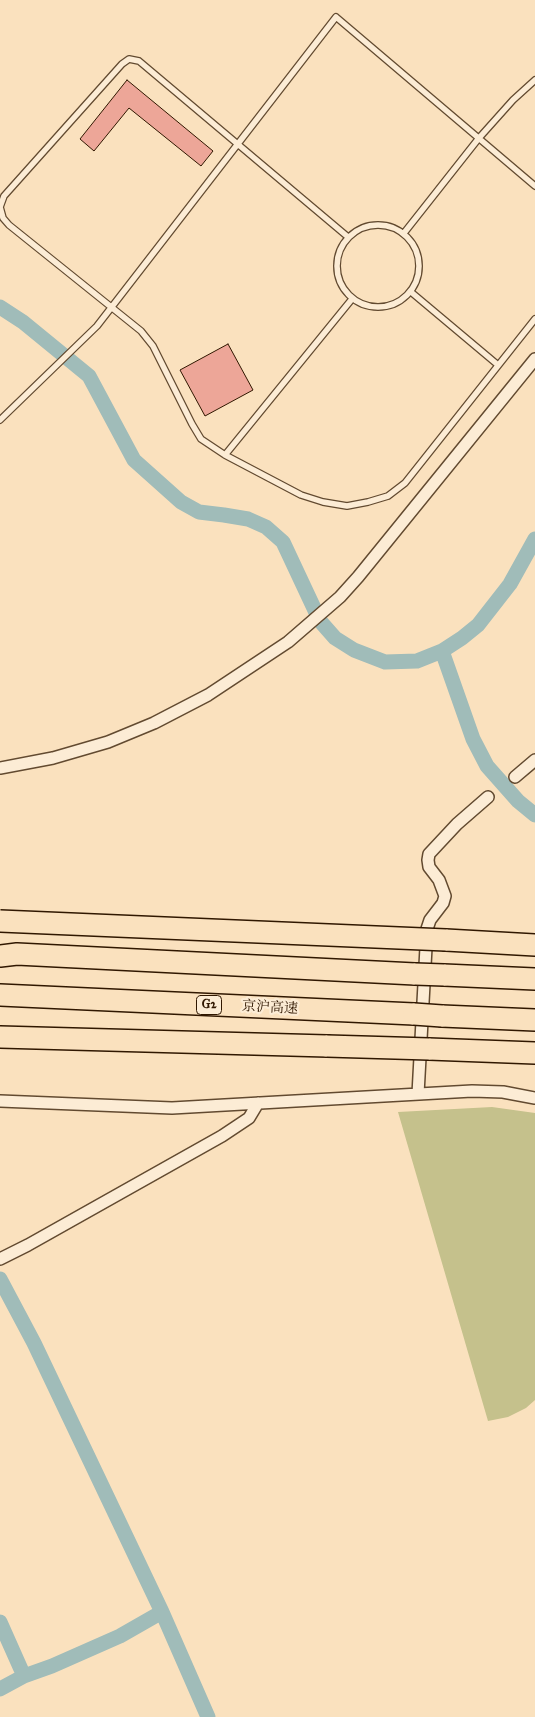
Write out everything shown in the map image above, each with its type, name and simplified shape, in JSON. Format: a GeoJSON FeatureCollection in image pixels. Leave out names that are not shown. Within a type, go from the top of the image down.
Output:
{"type":"FeatureCollection","features":[{"type":"Feature","properties":{"kind":"highway"},"geometry":{"type":"LineString","coordinates":[[0,921],[535,945]]}},
{"type":"Feature","properties":{"kind":"highway"},"geometry":{"type":"LineString","coordinates":[[6,953],[535,980]]}},
{"type":"Feature","properties":{"kind":"highway","name":"京沪高速"},"geometry":{"type":"LineString","coordinates":[[1,996],[535,1020]]}},
{"type":"Feature","properties":{"kind":"highway"},"geometry":{"type":"LineString","coordinates":[[0,1037],[535,1053]]}},
{"type":"Feature","properties":{"kind":"street"},"geometry":{"type":"LineString","coordinates":[[0,768],[53,758],[108,742],[154,723],[208,696],[288,642],[327,608],[358,576],[535,359]]}},
{"type":"Feature","properties":{"kind":"street"},"geometry":{"type":"LineString","coordinates":[[514,778],[535,760]]}},
{"type":"Feature","properties":{"kind":"street"},"geometry":{"type":"LineString","coordinates":[[418,1094],[428,930],[430,920],[443,903],[445,896],[444,889],[429,867],[429,854],[457,824],[488,797]]}},
{"type":"Feature","properties":{"kind":"street"},"geometry":{"type":"LineString","coordinates":[[0,1101],[172,1108],[479,1091],[503,1092],[535,1098]]}},
{"type":"Feature","properties":{"kind":"street"},"geometry":{"type":"LineString","coordinates":[[0,1259],[222,1136],[249,1118],[258,1103]]}},
{"type":"Feature","properties":{"kind":"lane"},"geometry":{"type":"LineString","coordinates":[[0,420],[97,326],[336,17],[535,186]]}},
{"type":"Feature","properties":{"kind":"lane"},"geometry":{"type":"LineString","coordinates":[[348,237],[139,61],[129,59],[122,64],[4,196],[0,207],[3,218],[141,331],[152,346],[201,439],[226,455],[301,495],[324,502],[348,506],[368,502],[388,496],[405,483],[535,319]]}},
{"type":"Feature","properties":{"kind":"lane"},"geometry":{"type":"LineString","coordinates":[[404,233],[479,138],[513,100],[535,80]]}},
{"type":"Feature","properties":{"kind":"lane"},"geometry":{"type":"LineString","coordinates":[[371,225],[388,226],[404,233],[416,249],[419,258],[418,278],[411,292],[399,302],[380,308],[370,307],[352,299],[341,286],[336,269],[339,252],[348,237],[371,225]]}},
{"type":"Feature","properties":{"kind":"lane"},"geometry":{"type":"LineString","coordinates":[[411,292],[498,365]]}},
{"type":"Feature","properties":{"kind":"lane"},"geometry":{"type":"LineString","coordinates":[[226,455],[352,299]]}},
{"type":"Feature","properties":{"kind":"shaded area"},"geometry":{"type":"Polygon","coordinates":[[[492,1107],[535,1113],[535,1400],[526,1408],[508,1417],[488,1421],[398,1112],[492,1107]]]}},
{"type":"Feature","properties":{"kind":"building"},"geometry":{"type":"Polygon","coordinates":[[[127,80],[213,151],[201,166],[129,108],[94,151],[80,139],[127,80]]]}},
{"type":"Feature","properties":{"kind":"building"},"geometry":{"type":"Polygon","coordinates":[[[228,344],[253,390],[205,416],[180,370],[228,344]]]}},
{"type":"Feature","properties":{"kind":"waterway"},"geometry":{"type":"LineString","coordinates":[[0,307],[23,322],[89,376],[134,460],[181,502],[199,512],[248,519],[266,527],[283,542],[320,621],[335,638],[354,650],[385,662],[417,661],[442,651],[478,625],[510,584],[535,539]]}},
{"type":"Feature","properties":{"kind":"waterway"},"geometry":{"type":"LineString","coordinates":[[442,651],[473,739],[487,766],[518,801],[535,815]]}},
{"type":"Feature","properties":{"kind":"waterway"},"geometry":{"type":"LineString","coordinates":[[0,1279],[34,1343],[162,1612],[208,1717]]}},
{"type":"Feature","properties":{"kind":"waterway"},"geometry":{"type":"LineString","coordinates":[[0,1689],[24,1676],[52,1666],[120,1636],[162,1612]]}},
{"type":"Feature","properties":{"kind":"waterway"},"geometry":{"type":"LineString","coordinates":[[0,1622],[24,1676]]}}]}
